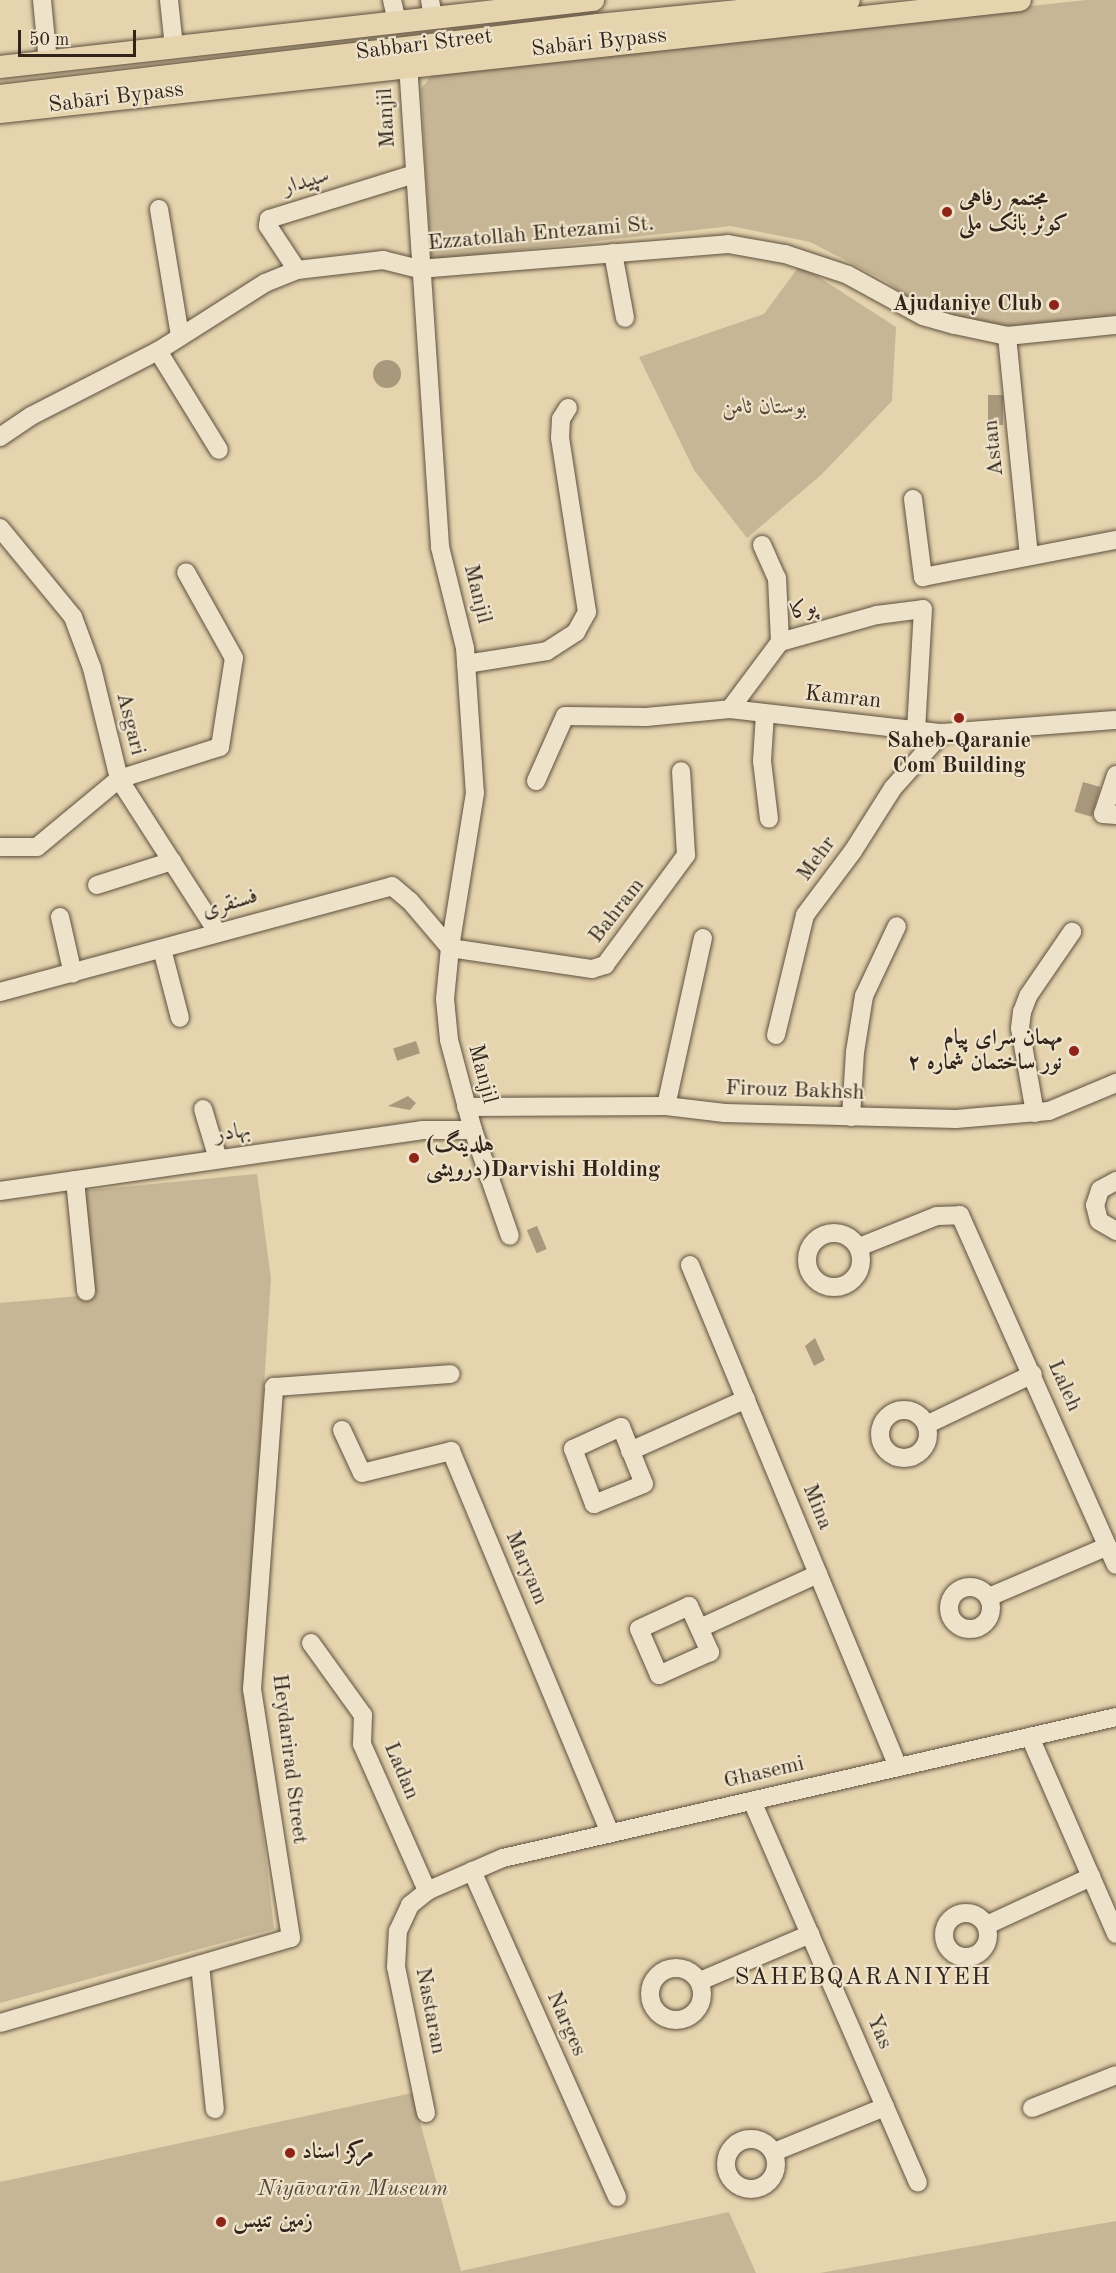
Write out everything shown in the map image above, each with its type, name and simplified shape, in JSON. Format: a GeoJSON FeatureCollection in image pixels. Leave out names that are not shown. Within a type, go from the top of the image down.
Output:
{"type":"FeatureCollection","features":[{"type":"Feature","properties":{"kind":"main road","name":"Sabāri Bypass"},"geometry":{"type":"LineString","coordinates":[[0,112],[400,34],[434,23],[588,0]]}},
{"type":"Feature","properties":{"kind":"main road","name":"Sabbari Street"},"geometry":{"type":"LineString","coordinates":[[434,23],[710,0]]}},
{"type":"Feature","properties":{"kind":"main road","name":"Sabbari Street"},"geometry":{"type":"LineString","coordinates":[[434,23],[849,0]]}},
{"type":"Feature","properties":{"kind":"main road","name":"Sabāri Bypass"},"geometry":{"type":"LineString","coordinates":[[0,67],[174,47],[1020,0]]}},
{"type":"Feature","properties":{"kind":"main road","name":"Sabbari Street"},"geometry":{"type":"LineString","coordinates":[[0,82],[400,34]]}},
{"type":"Feature","properties":{"kind":"main road","name":"Sabbari Street"},"geometry":{"type":"LineString","coordinates":[[0,96],[400,34]]}},
{"type":"Feature","properties":{"kind":"street"},"geometry":{"type":"LineString","coordinates":[[42,0],[48,62]]}},
{"type":"Feature","properties":{"kind":"street"},"geometry":{"type":"LineString","coordinates":[[169,0],[174,47]]}},
{"type":"Feature","properties":{"kind":"street","name":"Manjil"},"geometry":{"type":"LineString","coordinates":[[400,34],[414,174],[440,547],[466,664],[475,793],[450,948],[446,999],[449,1040],[472,1130]]}},
{"type":"Feature","properties":{"kind":"street","name":"سپیدار"},"geometry":{"type":"LineString","coordinates":[[297,270],[268,226],[269,219],[414,174]]}},
{"type":"Feature","properties":{"kind":"street"},"geometry":{"type":"LineString","coordinates":[[159,209],[180,336]]}},
{"type":"Feature","properties":{"kind":"street","name":"Ezzatollah Entezami St."},"geometry":{"type":"LineString","coordinates":[[0,437],[31,416],[158,351],[265,283],[297,270],[383,260],[419,269],[728,244],[785,254],[848,275],[922,316],[1007,336],[1116,325]]}},
{"type":"Feature","properties":{"kind":"street"},"geometry":{"type":"LineString","coordinates":[[613,253],[625,318]]}},
{"type":"Feature","properties":{"kind":"street","name":"Astan"},"geometry":{"type":"LineString","coordinates":[[1007,336],[1029,556]]}},
{"type":"Feature","properties":{"kind":"street"},"geometry":{"type":"LineString","coordinates":[[158,351],[219,450]]}},
{"type":"Feature","properties":{"kind":"street"},"geometry":{"type":"LineString","coordinates":[[466,664],[547,651],[576,632],[587,612],[560,438],[561,419],[568,408]]}},
{"type":"Feature","properties":{"kind":"street"},"geometry":{"type":"LineString","coordinates":[[913,499],[923,577],[1116,540]]}},
{"type":"Feature","properties":{"kind":"street","name":"Asgari"},"geometry":{"type":"LineString","coordinates":[[0,528],[74,617],[92,668],[119,779],[218,933]]}},
{"type":"Feature","properties":{"kind":"street"},"geometry":{"type":"LineString","coordinates":[[762,545],[777,578],[780,642]]}},
{"type":"Feature","properties":{"kind":"street"},"geometry":{"type":"LineString","coordinates":[[0,847],[37,847],[119,779],[220,747],[234,658],[186,572]]}},
{"type":"Feature","properties":{"kind":"street","name":"پوکا"},"geometry":{"type":"LineString","coordinates":[[730,709],[780,642],[877,615],[923,609],[916,729]]}},
{"type":"Feature","properties":{"kind":"street","name":"Kamran"},"geometry":{"type":"LineString","coordinates":[[536,781],[565,716],[646,717],[730,709],[942,733],[1116,720]]}},
{"type":"Feature","properties":{"kind":"street"},"geometry":{"type":"LineString","coordinates":[[765,714],[762,761],[769,819]]}},
{"type":"Feature","properties":{"kind":"street","name":"Mehr"},"geometry":{"type":"LineString","coordinates":[[776,1035],[805,915],[893,788],[942,733]]}},
{"type":"Feature","properties":{"kind":"street","name":"Bahram"},"geometry":{"type":"LineString","coordinates":[[450,948],[592,969],[605,965],[686,855],[681,771]]}},
{"type":"Feature","properties":{"kind":"street"},"geometry":{"type":"LineString","coordinates":[[1116,775],[1103,814],[1116,814]]}},
{"type":"Feature","properties":{"kind":"street"},"geometry":{"type":"LineString","coordinates":[[97,885],[172,861]]}},
{"type":"Feature","properties":{"kind":"street","name":"فسنقری"},"geometry":{"type":"LineString","coordinates":[[0,992],[73,974],[343,896],[392,886],[410,901],[450,948]]}},
{"type":"Feature","properties":{"kind":"street"},"geometry":{"type":"LineString","coordinates":[[60,917],[73,974]]}},
{"type":"Feature","properties":{"kind":"street"},"geometry":{"type":"LineString","coordinates":[[851,1117],[855,1052],[864,996],[897,926]]}},
{"type":"Feature","properties":{"kind":"street"},"geometry":{"type":"LineString","coordinates":[[1035,1113],[1020,1028],[1022,1012],[1028,996],[1072,932]]}},
{"type":"Feature","properties":{"kind":"street"},"geometry":{"type":"LineString","coordinates":[[666,1106],[703,938]]}},
{"type":"Feature","properties":{"kind":"street"},"geometry":{"type":"LineString","coordinates":[[162,949],[180,1018]]}},
{"type":"Feature","properties":{"kind":"street","name":"Firouz Bakhsh"},"geometry":{"type":"LineString","coordinates":[[465,1107],[666,1106],[725,1113],[956,1119],[1035,1113],[1066,1106],[1116,1083]]}},
{"type":"Feature","properties":{"kind":"street"},"geometry":{"type":"LineString","coordinates":[[203,1109],[218,1159]]}},
{"type":"Feature","properties":{"kind":"street","name":"بهادر"},"geometry":{"type":"LineString","coordinates":[[0,1191],[422,1130],[472,1130]]}},
{"type":"Feature","properties":{"kind":"street"},"geometry":{"type":"LineString","coordinates":[[472,1130],[510,1236]]}},
{"type":"Feature","properties":{"kind":"street"},"geometry":{"type":"LineString","coordinates":[[75,1180],[86,1291]]}},
{"type":"Feature","properties":{"kind":"street"},"geometry":{"type":"LineString","coordinates":[[1116,1181],[1100,1190],[1095,1205],[1099,1221],[1116,1231]]}},
{"type":"Feature","properties":{"kind":"street","name":"Laleh"},"geometry":{"type":"LineString","coordinates":[[859,1247],[949,1212],[960,1215],[1033,1374],[1116,1565]]}},
{"type":"Feature","properties":{"kind":"street","name":"Mina"},"geometry":{"type":"LineString","coordinates":[[690,1265],[898,1767]]}},
{"type":"Feature","properties":{"kind":"street","name":"Heydarirad Street"},"geometry":{"type":"LineString","coordinates":[[0,2023],[291,1938],[252,1689],[274,1387],[451,1374]]}},
{"type":"Feature","properties":{"kind":"street"},"geometry":{"type":"LineString","coordinates":[[928,1424],[1033,1374]]}},
{"type":"Feature","properties":{"kind":"street"},"geometry":{"type":"LineString","coordinates":[[630,1451],[746,1399]]}},
{"type":"Feature","properties":{"kind":"street"},"geometry":{"type":"LineString","coordinates":[[621,1427],[630,1451],[644,1484],[594,1504],[573,1449],[621,1427]]}},
{"type":"Feature","properties":{"kind":"street","name":"Maryam"},"geometry":{"type":"LineString","coordinates":[[342,1430],[362,1473],[451,1451],[610,1833]]}},
{"type":"Feature","properties":{"kind":"street"},"geometry":{"type":"LineString","coordinates":[[989,1597],[1108,1546]]}},
{"type":"Feature","properties":{"kind":"street"},"geometry":{"type":"LineString","coordinates":[[700,1628],[818,1574]]}},
{"type":"Feature","properties":{"kind":"street","name":"Ladan"},"geometry":{"type":"LineString","coordinates":[[311,1643],[363,1715],[362,1744],[427,1891]]}},
{"type":"Feature","properties":{"kind":"street","name":"Ghasemi"},"geometry":{"type":"LineString","coordinates":[[427,1891],[503,1858],[1116,1717]]}},
{"type":"Feature","properties":{"kind":"street"},"geometry":{"type":"LineString","coordinates":[[1030,1737],[1116,1934]]}},
{"type":"Feature","properties":{"kind":"street","name":"Yas"},"geometry":{"type":"LineString","coordinates":[[752,1801],[918,2182]]}},
{"type":"Feature","properties":{"kind":"street","name":"Narges"},"geometry":{"type":"LineString","coordinates":[[472,1871],[617,2197]]}},
{"type":"Feature","properties":{"kind":"street"},"geometry":{"type":"LineString","coordinates":[[987,1925],[1091,1877]]}},
{"type":"Feature","properties":{"kind":"street","name":"Nastaran"},"geometry":{"type":"LineString","coordinates":[[426,2113],[396,1967],[398,1931],[410,1905],[427,1891]]}},
{"type":"Feature","properties":{"kind":"street"},"geometry":{"type":"LineString","coordinates":[[700,1981],[810,1934]]}},
{"type":"Feature","properties":{"kind":"street"},"geometry":{"type":"LineString","coordinates":[[200,1965],[216,2109]]}},
{"type":"Feature","properties":{"kind":"street"},"geometry":{"type":"LineString","coordinates":[[1032,2108],[1116,2075]]}},
{"type":"Feature","properties":{"kind":"street"},"geometry":{"type":"LineString","coordinates":[[774,2152],[885,2107]]}},
{"type":"Feature","properties":{"kind":"green space"},"geometry":{"type":"Polygon","coordinates":[[[1086,0],[1116,0],[1116,316],[1006,329],[929,313],[886,281],[810,242],[731,226],[431,260],[421,89],[430,77],[445,69],[1086,0]]]}},
{"type":"Feature","properties":{"kind":"green space","name":"بوستان ثامن"},"geometry":{"type":"Polygon","coordinates":[[[800,265],[896,327],[892,401],[821,475],[747,538],[694,470],[639,357],[764,314],[800,265]]]}},
{"type":"Feature","properties":{"kind":"green space"},"geometry":{"type":"Polygon","coordinates":[[[257,1174],[271,1279],[245,1674],[274,1929],[0,2003],[0,1303],[90,1295],[80,1191],[257,1174]]]}},
{"type":"Feature","properties":{"kind":"green space","name":"Niyāvarān Museum"},"geometry":{"type":"Polygon","coordinates":[[[412,2093],[461,2271],[729,2212],[756,2273],[0,2273],[0,2182],[412,2093]]]}},
{"type":"Feature","properties":{"kind":"green space"},"geometry":{"type":"Polygon","coordinates":[[[1116,2221],[1116,2273],[820,2273],[1116,2221]]]}},
{"type":"Feature","properties":{"kind":"shaded area"},"geometry":{"type":"Polygon","coordinates":[[[387,360],[397,364],[401,374],[397,384],[387,388],[377,384],[373,374],[377,364],[387,360]]]}},
{"type":"Feature","properties":{"kind":"shaded area"},"geometry":{"type":"Polygon","coordinates":[[[988,395],[1003,395],[1003,425],[988,425],[988,395]]]}},
{"type":"Feature","properties":{"kind":"shaded area"},"geometry":{"type":"Polygon","coordinates":[[[1083,782],[1100,787],[1092,817],[1074,812],[1083,782]]]}},
{"type":"Feature","properties":{"kind":"shaded area"},"geometry":{"type":"Polygon","coordinates":[[[416,1041],[420,1053],[397,1061],[393,1048],[416,1041]]]}},
{"type":"Feature","properties":{"kind":"shaded area"},"geometry":{"type":"Polygon","coordinates":[[[408,1096],[416,1103],[410,1110],[388,1106],[408,1096]]]}},
{"type":"Feature","properties":{"kind":"shaded area"},"geometry":{"type":"Polygon","coordinates":[[[537,1226],[547,1249],[537,1253],[527,1230],[537,1226]]]}},
{"type":"Feature","properties":{"kind":"shaded area"},"geometry":{"type":"Polygon","coordinates":[[[815,1338],[825,1360],[814,1366],[805,1346],[815,1338]]]}},
{"type":"Feature","properties":{"kind":"place","name":"مجتمع رفاهی کوثر بانک ملی"},"geometry":{"type":"Point","coordinates":[947,212]}},
{"type":"Feature","properties":{"kind":"place","name":"Ajudaniye Club"},"geometry":{"type":"Point","coordinates":[1054,305]}},
{"type":"Feature","properties":{"kind":"place","name":"Saheb-Qaranie Com Building"},"geometry":{"type":"Point","coordinates":[959,718]}},
{"type":"Feature","properties":{"kind":"place","name":"مهمان سرای پیام نور ساختمان شماره ۲"},"geometry":{"type":"Point","coordinates":[1074,1051]}},
{"type":"Feature","properties":{"kind":"place","name":"(هلدینگ درویشی)Darvishi Holding"},"geometry":{"type":"Point","coordinates":[414,1158]}},
{"type":"Feature","properties":{"kind":"place","name":"مرکز اسناد"},"geometry":{"type":"Point","coordinates":[290,2153]}},
{"type":"Feature","properties":{"kind":"place","name":"زمین تنیس"},"geometry":{"type":"Point","coordinates":[221,2222]}},
{"type":"Feature","properties":{"kind":"district","name":"SAHEBQARANIYEH"},"geometry":{"type":"Point","coordinates":[863,1979]}}]}
